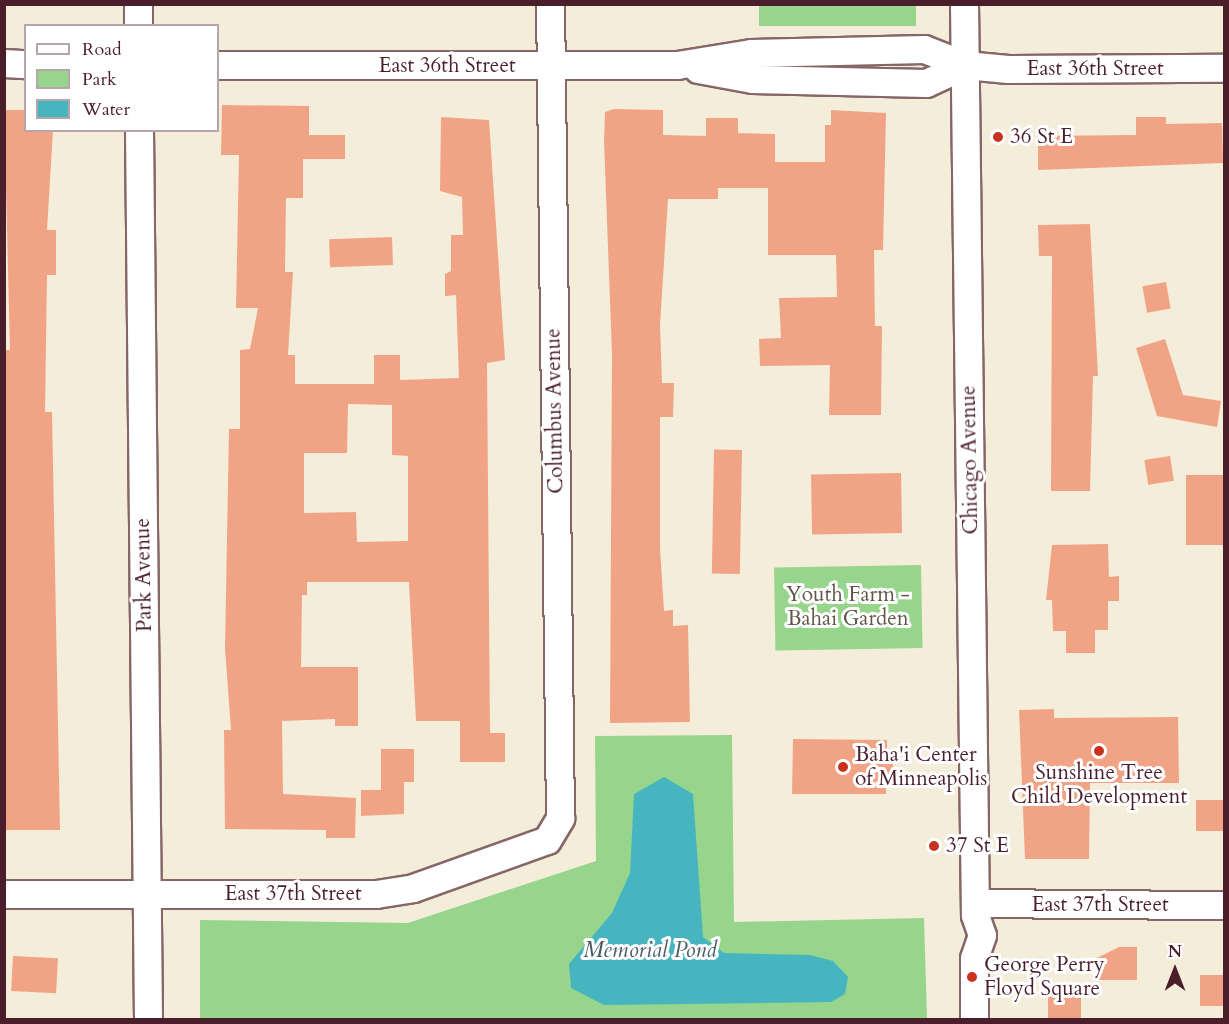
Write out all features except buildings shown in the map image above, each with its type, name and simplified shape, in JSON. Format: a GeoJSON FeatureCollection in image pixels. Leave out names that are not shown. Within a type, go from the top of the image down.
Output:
{"type":"FeatureCollection","features":[{"type":"Feature","properties":{"kind":"street"},"geometry":{"type":"LineString","coordinates":[[138,4],[138,24]]}},
{"type":"Feature","properties":{"kind":"street","name":"Columbus Avenue"},"geometry":{"type":"LineString","coordinates":[[550,4],[560,818]]}},
{"type":"Feature","properties":{"kind":"street","name":"Chicago Avenue"},"geometry":{"type":"LineString","coordinates":[[964,4],[974,1020]]}},
{"type":"Feature","properties":{"kind":"street","name":"East 36th Street"},"geometry":{"type":"LineString","coordinates":[[219,64],[677,65],[751,53],[924,49],[965,65],[1224,68]]}},
{"type":"Feature","properties":{"kind":"street"},"geometry":{"type":"LineString","coordinates":[[4,63],[24,64]]}},
{"type":"Feature","properties":{"kind":"street","name":"Park Avenue"},"geometry":{"type":"LineString","coordinates":[[139,132],[148,1020]]}},
{"type":"Feature","properties":{"kind":"street","name":"East 37th Street"},"geometry":{"type":"LineString","coordinates":[[4,894],[376,894],[413,888],[547,840],[560,818]]}},
{"type":"Feature","properties":{"kind":"street","name":"East 37th Street"},"geometry":{"type":"LineString","coordinates":[[974,929],[1224,905]]}},
{"type":"Feature","properties":{"kind":"green space"},"geometry":{"type":"Polygon","coordinates":[[[759,5],[916,5],[916,26],[759,26],[759,5]]]}},
{"type":"Feature","properties":{"kind":"green space","name":"Youth Farm - Bahai Garden"},"geometry":{"type":"Polygon","coordinates":[[[921,565],[922,648],[775,651],[774,568],[921,565]]]}},
{"type":"Feature","properties":{"kind":"green space"},"geometry":{"type":"Polygon","coordinates":[[[732,735],[734,922],[924,918],[927,1019],[200,1019],[200,920],[408,923],[596,861],[595,736],[732,735]]]}},
{"type":"Feature","properties":{"kind":"water","name":"Memorial Pond"},"geometry":{"type":"Polygon","coordinates":[[[664,777],[693,794],[703,937],[724,953],[810,955],[833,961],[848,977],[845,994],[831,1002],[604,1005],[571,988],[569,964],[612,913],[630,873],[634,794],[664,777]]]}},
{"type":"Feature","properties":{"kind":"place","name":"36 St E"},"geometry":{"type":"Point","coordinates":[998,137]}},
{"type":"Feature","properties":{"kind":"place","name":"Sunshine Tree Child Development"},"geometry":{"type":"Point","coordinates":[1099,751]}},
{"type":"Feature","properties":{"kind":"place","name":"Baha'i Center of Minneapolis"},"geometry":{"type":"Point","coordinates":[843,767]}},
{"type":"Feature","properties":{"kind":"place","name":"37 St E"},"geometry":{"type":"Point","coordinates":[934,846]}},
{"type":"Feature","properties":{"kind":"place","name":"George Perry Floyd Square"},"geometry":{"type":"Point","coordinates":[972,977]}}]}
